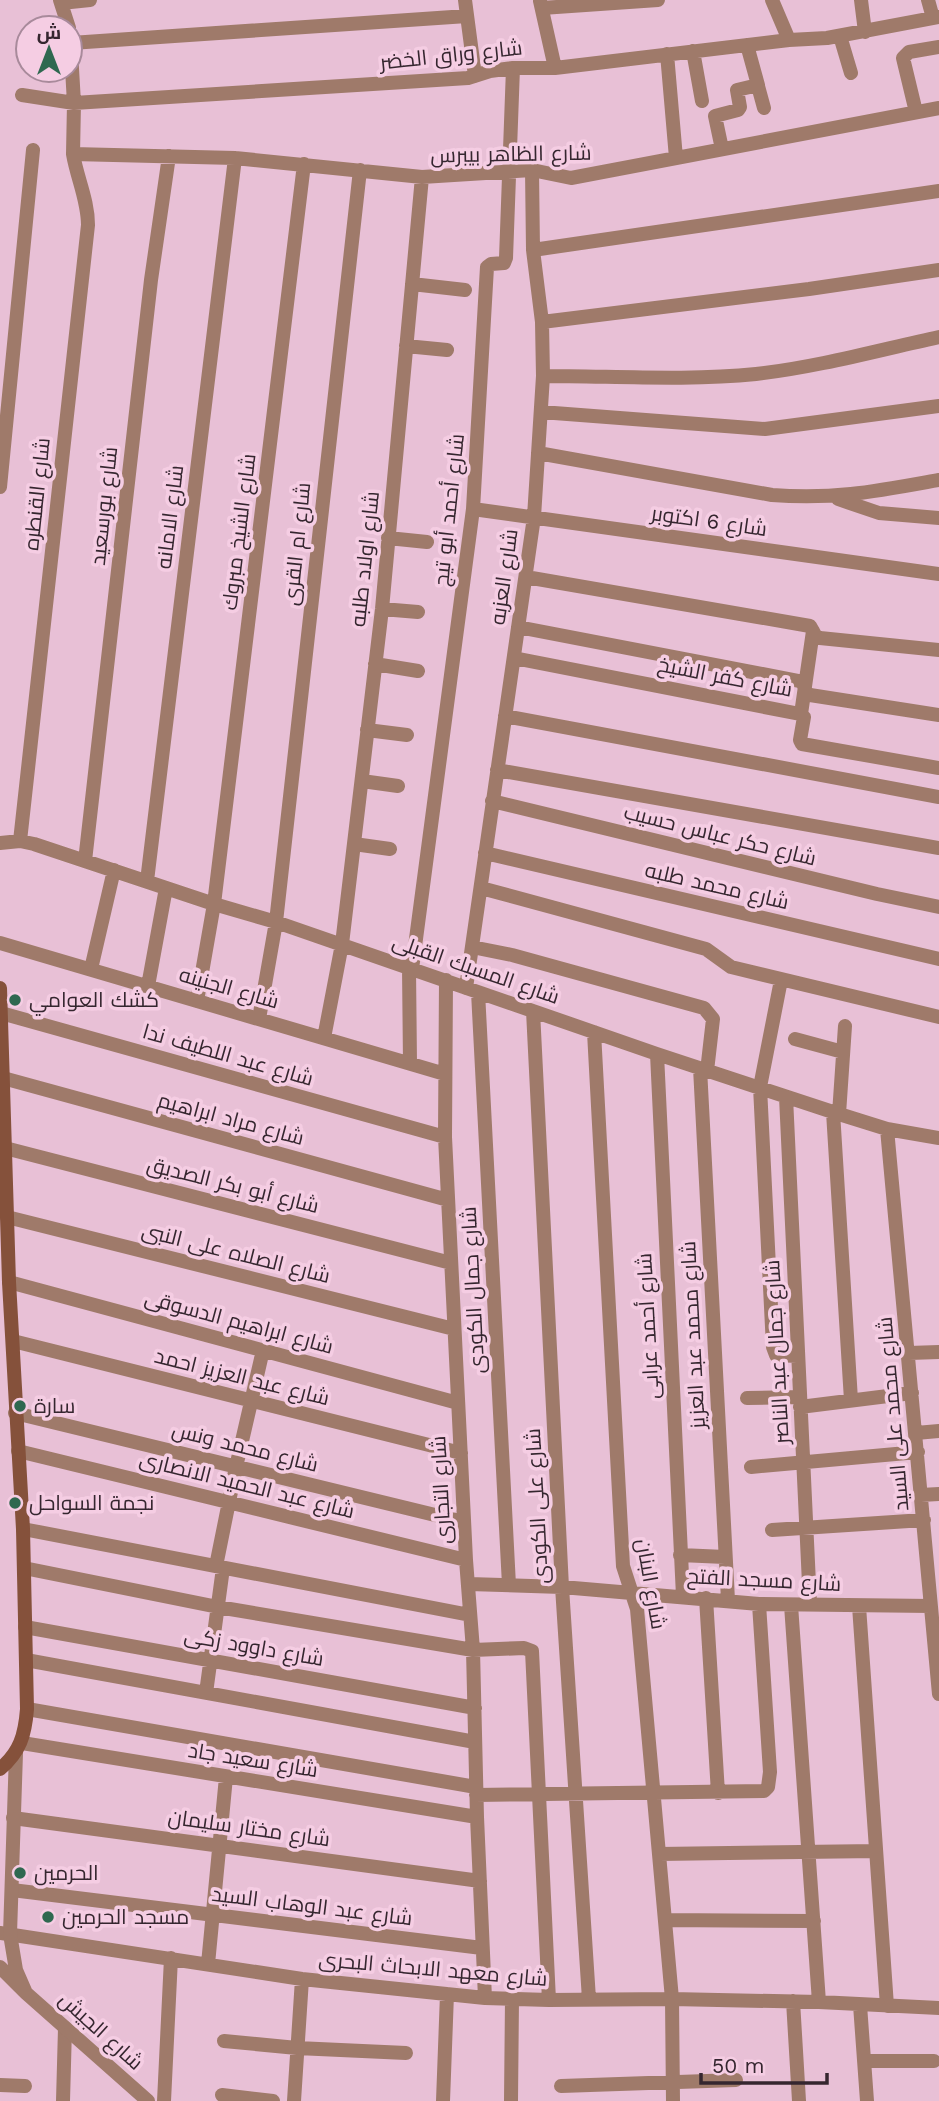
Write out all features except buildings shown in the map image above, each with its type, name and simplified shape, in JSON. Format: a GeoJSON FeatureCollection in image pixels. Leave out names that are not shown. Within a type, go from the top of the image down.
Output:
{"type":"FeatureCollection","features":[{"type":"Feature","properties":{"kind":"main road"},"geometry":{"type":"LineString","coordinates":[[0,988],[5,1148],[3,1194],[7,1217],[13,1341],[7,1370],[15,1413],[23,1529],[27,1709],[19,1748],[0,1769]]}},
{"type":"Feature","properties":{"kind":"street"},"geometry":{"type":"LineString","coordinates":[[60,2],[90,0]]}},
{"type":"Feature","properties":{"kind":"street"},"geometry":{"type":"LineString","coordinates":[[465,0],[475,76]]}},
{"type":"Feature","properties":{"kind":"street"},"geometry":{"type":"LineString","coordinates":[[555,68],[541,4],[658,0]]}},
{"type":"Feature","properties":{"kind":"street"},"geometry":{"type":"LineString","coordinates":[[772,0],[789,40]]}},
{"type":"Feature","properties":{"kind":"street"},"geometry":{"type":"LineString","coordinates":[[861,0],[865,32]]}},
{"type":"Feature","properties":{"kind":"street"},"geometry":{"type":"LineString","coordinates":[[928,0],[936,18]]}},
{"type":"Feature","properties":{"kind":"street"},"geometry":{"type":"LineString","coordinates":[[84,34],[467,16]]}},
{"type":"Feature","properties":{"kind":"street","name":"شارع وراق الخضر"},"geometry":{"type":"LineString","coordinates":[[22,95],[74,103],[475,76],[513,68],[555,68],[840,36],[936,18]]}},
{"type":"Feature","properties":{"kind":"street"},"geometry":{"type":"LineString","coordinates":[[840,36],[851,73]]}},
{"type":"Feature","properties":{"kind":"street"},"geometry":{"type":"LineString","coordinates":[[747,45],[764,108]]}},
{"type":"Feature","properties":{"kind":"street"},"geometry":{"type":"LineString","coordinates":[[916,112],[903,58],[909,52],[939,47]]}},
{"type":"Feature","properties":{"kind":"street"},"geometry":{"type":"LineString","coordinates":[[693,51],[702,101]]}},
{"type":"Feature","properties":{"kind":"street"},"geometry":{"type":"LineString","coordinates":[[667,54],[676,158]]}},
{"type":"Feature","properties":{"kind":"street","name":"شارع أحمد أبو تيج"},"geometry":{"type":"LineString","coordinates":[[410,1063],[410,968],[473,509],[487,267],[489,264],[504,263],[506,260],[513,68]]}},
{"type":"Feature","properties":{"kind":"street"},"geometry":{"type":"LineString","coordinates":[[73,84],[73,154]]}},
{"type":"Feature","properties":{"kind":"street"},"geometry":{"type":"LineString","coordinates":[[722,149],[715,116],[740,108],[738,89],[758,86]]}},
{"type":"Feature","properties":{"kind":"street","name":"شارع الظاهر بيبرس"},"geometry":{"type":"LineString","coordinates":[[73,154],[235,158],[422,177],[532,170],[571,178],[939,108]]}},
{"type":"Feature","properties":{"kind":"street"},"geometry":{"type":"LineString","coordinates":[[0,486],[33,150]]}},
{"type":"Feature","properties":{"kind":"street","name":"شارع القنطره"},"geometry":{"type":"LineString","coordinates":[[20,841],[88,225],[88,210],[73,154]]}},
{"type":"Feature","properties":{"kind":"street","name":"شارع بورسعيد"},"geometry":{"type":"LineString","coordinates":[[85,861],[151,280],[169,156]]}},
{"type":"Feature","properties":{"kind":"street","name":"شارع الامانه"},"geometry":{"type":"LineString","coordinates":[[146,881],[235,158]]}},
{"type":"Feature","properties":{"kind":"street","name":"شارع الشيخ مبروك"},"geometry":{"type":"LineString","coordinates":[[197,1001],[215,904],[304,164]]}},
{"type":"Feature","properties":{"kind":"street","name":"شارع ام القرى"},"geometry":{"type":"LineString","coordinates":[[259,1019],[276,922],[360,170]]}},
{"type":"Feature","properties":{"kind":"street","name":"شارع العزبه"},"geometry":{"type":"LineString","coordinates":[[472,990],[472,947],[534,517],[543,376],[542,322],[533,250],[532,170]]}},
{"type":"Feature","properties":{"kind":"street","name":"شارع اولاد طلبه"},"geometry":{"type":"LineString","coordinates":[[324,1038],[342,944],[382,609],[422,177]]}},
{"type":"Feature","properties":{"kind":"street"},"geometry":{"type":"LineString","coordinates":[[533,250],[939,191]]}},
{"type":"Feature","properties":{"kind":"street"},"geometry":{"type":"LineString","coordinates":[[542,322],[939,270]]}},
{"type":"Feature","properties":{"kind":"street"},"geometry":{"type":"LineString","coordinates":[[412,284],[465,290]]}},
{"type":"Feature","properties":{"kind":"street"},"geometry":{"type":"LineString","coordinates":[[543,376],[691,377],[757,373],[939,337]]}},
{"type":"Feature","properties":{"kind":"street"},"geometry":{"type":"LineString","coordinates":[[407,346],[447,350]]}},
{"type":"Feature","properties":{"kind":"street"},"geometry":{"type":"LineString","coordinates":[[541,412],[765,429],[939,406]]}},
{"type":"Feature","properties":{"kind":"street"},"geometry":{"type":"LineString","coordinates":[[538,453],[772,495],[835,497],[880,492],[939,480]]}},
{"type":"Feature","properties":{"kind":"street"},"geometry":{"type":"LineString","coordinates":[[835,497],[879,513],[939,518]]}},
{"type":"Feature","properties":{"kind":"street","name":"شارع 6 اكتوبر"},"geometry":{"type":"LineString","coordinates":[[473,509],[939,574]]}},
{"type":"Feature","properties":{"kind":"street"},"geometry":{"type":"LineString","coordinates":[[388,538],[428,542]]}},
{"type":"Feature","properties":{"kind":"street"},"geometry":{"type":"LineString","coordinates":[[526,577],[810,626],[820,638],[939,650]]}},
{"type":"Feature","properties":{"kind":"street"},"geometry":{"type":"LineString","coordinates":[[382,609],[418,612]]}},
{"type":"Feature","properties":{"kind":"street"},"geometry":{"type":"LineString","coordinates":[[518,627],[799,681],[810,695],[939,715]]}},
{"type":"Feature","properties":{"kind":"street"},"geometry":{"type":"LineString","coordinates":[[801,714],[813,631]]}},
{"type":"Feature","properties":{"kind":"street","name":"شارع كفر الشيخ"},"geometry":{"type":"LineString","coordinates":[[514,657],[801,714],[804,718],[800,740],[802,744],[939,768]]}},
{"type":"Feature","properties":{"kind":"street"},"geometry":{"type":"LineString","coordinates":[[375,664],[418,671]]}},
{"type":"Feature","properties":{"kind":"street"},"geometry":{"type":"LineString","coordinates":[[505,716],[939,797]]}},
{"type":"Feature","properties":{"kind":"street"},"geometry":{"type":"LineString","coordinates":[[367,730],[407,735]]}},
{"type":"Feature","properties":{"kind":"street"},"geometry":{"type":"LineString","coordinates":[[497,770],[939,848]]}},
{"type":"Feature","properties":{"kind":"street"},"geometry":{"type":"LineString","coordinates":[[362,781],[398,786]]}},
{"type":"Feature","properties":{"kind":"street","name":"شارع حكر عباس حسيب"},"geometry":{"type":"LineString","coordinates":[[492,801],[939,907]]}},
{"type":"Feature","properties":{"kind":"street","name":"شارع المسبك القبلى"},"geometry":{"type":"LineString","coordinates":[[0,843],[20,841],[114,870],[342,944],[786,1097],[887,1129],[939,1138]]}},
{"type":"Feature","properties":{"kind":"street"},"geometry":{"type":"LineString","coordinates":[[354,844],[390,849]]}},
{"type":"Feature","properties":{"kind":"street","name":"شارع محمد طلبه"},"geometry":{"type":"LineString","coordinates":[[485,853],[939,959]]}},
{"type":"Feature","properties":{"kind":"street"},"geometry":{"type":"LineString","coordinates":[[90,970],[114,870]]}},
{"type":"Feature","properties":{"kind":"street"},"geometry":{"type":"LineString","coordinates":[[148,986],[166,888]]}},
{"type":"Feature","properties":{"kind":"street"},"geometry":{"type":"LineString","coordinates":[[481,888],[706,949],[731,967],[939,1017]]}},
{"type":"Feature","properties":{"kind":"street","name":"شارع الجنينه"},"geometry":{"type":"LineString","coordinates":[[0,943],[445,1074]]}},
{"type":"Feature","properties":{"kind":"street","name":"شارع محمد عبد العزيز"},"geometry":{"type":"LineString","coordinates":[[472,947],[512,954],[704,1008],[713,1019],[704,1070],[727,1600]]}},
{"type":"Feature","properties":{"kind":"street"},"geometry":{"type":"LineString","coordinates":[[781,979],[760,1087],[773,1347],[776,1355],[797,1356]]}},
{"type":"Feature","properties":{"kind":"street","name":"شارع التجارى"},"geometry":{"type":"LineString","coordinates":[[446,980],[445,1137],[473,1650],[485,1998]]}},
{"type":"Feature","properties":{"kind":"street","name":"شارع جمال الكودى"},"geometry":{"type":"LineString","coordinates":[[472,990],[509,1585]]}},
{"type":"Feature","properties":{"kind":"street","name":"شارع على الكودى"},"geometry":{"type":"LineString","coordinates":[[533,1011],[562,1587],[589,1999]]}},
{"type":"Feature","properties":{"kind":"street","name":"شارع عبد اللطيف ندا"},"geometry":{"type":"LineString","coordinates":[[1,1013],[445,1137]]}},
{"type":"Feature","properties":{"kind":"street"},"geometry":{"type":"LineString","coordinates":[[845,1026],[836,1113],[851,1400]]}},
{"type":"Feature","properties":{"kind":"street","name":"شارع البنان"},"geometry":{"type":"LineString","coordinates":[[593,1032],[623,1566],[637,1609],[671,1999],[673,2101]]}},
{"type":"Feature","properties":{"kind":"street"},"geometry":{"type":"LineString","coordinates":[[795,1039],[844,1052]]}},
{"type":"Feature","properties":{"kind":"street","name":"شارع أحمد عرابى"},"geometry":{"type":"LineString","coordinates":[[657,1054],[683,1596]]}},
{"type":"Feature","properties":{"kind":"street","name":"شارع مراد ابراهيم"},"geometry":{"type":"LineString","coordinates":[[3,1078],[448,1200]]}},
{"type":"Feature","properties":{"kind":"street","name":"شارع جمال عبد الناصر"},"geometry":{"type":"LineString","coordinates":[[786,1097],[810,1605]]}},
{"type":"Feature","properties":{"kind":"street","name":"شارع محمد على السيد"},"geometry":{"type":"LineString","coordinates":[[887,1129],[921,1495],[933,1563],[931,1606],[939,1694]]}},
{"type":"Feature","properties":{"kind":"street","name":"شارع أبو بكر الصديق"},"geometry":{"type":"LineString","coordinates":[[5,1148],[451,1263]]}},
{"type":"Feature","properties":{"kind":"street","name":"شارع الصلاه على النبى"},"geometry":{"type":"LineString","coordinates":[[7,1217],[454,1329]]}},
{"type":"Feature","properties":{"kind":"street","name":"شارع ابراهيم الدسوقى"},"geometry":{"type":"LineString","coordinates":[[9,1282],[458,1402]]}},
{"type":"Feature","properties":{"kind":"street","name":"شارع عبد العزيز احمد"},"geometry":{"type":"LineString","coordinates":[[13,1341],[461,1453]]}},
{"type":"Feature","properties":{"kind":"street"},"geometry":{"type":"LineString","coordinates":[[206,1693],[218,1607],[219,1567],[229,1503],[263,1350]]}},
{"type":"Feature","properties":{"kind":"street"},"geometry":{"type":"LineString","coordinates":[[909,1353],[939,1352]]}},
{"type":"Feature","properties":{"kind":"street"},"geometry":{"type":"LineString","coordinates":[[747,1398],[799,1402],[851,1400],[912,1393]]}},
{"type":"Feature","properties":{"kind":"street","name":"شارع محمد ونس"},"geometry":{"type":"LineString","coordinates":[[15,1413],[464,1522]]}},
{"type":"Feature","properties":{"kind":"street"},"geometry":{"type":"LineString","coordinates":[[916,1433],[939,1431]]}},
{"type":"Feature","properties":{"kind":"street","name":"شارع عبد الحميد الانصارى"},"geometry":{"type":"LineString","coordinates":[[18,1451],[466,1560]]}},
{"type":"Feature","properties":{"kind":"street"},"geometry":{"type":"LineString","coordinates":[[751,1467],[918,1452]]}},
{"type":"Feature","properties":{"kind":"street"},"geometry":{"type":"LineString","coordinates":[[921,1495],[939,1494]]}},
{"type":"Feature","properties":{"kind":"street"},"geometry":{"type":"LineString","coordinates":[[772,1530],[924,1520]]}},
{"type":"Feature","properties":{"kind":"street"},"geometry":{"type":"LineString","coordinates":[[23,1529],[470,1615]]}},
{"type":"Feature","properties":{"kind":"street"},"geometry":{"type":"LineString","coordinates":[[680,1555],[725,1557]]}},
{"type":"Feature","properties":{"kind":"street"},"geometry":{"type":"LineString","coordinates":[[24,1568],[218,1607],[473,1650],[524,1648],[532,1651],[550,2000]]}},
{"type":"Feature","properties":{"kind":"street","name":"شارع مسجد الفتح"},"geometry":{"type":"LineString","coordinates":[[468,1584],[562,1587],[759,1604],[931,1606]]}},
{"type":"Feature","properties":{"kind":"street"},"geometry":{"type":"LineString","coordinates":[[705,1598],[718,1793]]}},
{"type":"Feature","properties":{"kind":"street"},"geometry":{"type":"LineString","coordinates":[[27,1709],[476,1791],[538,1795],[764,1791],[768,1787],[770,1772],[759,1604]]}},
{"type":"Feature","properties":{"kind":"street"},"geometry":{"type":"LineString","coordinates":[[791,1605],[819,2002]]}},
{"type":"Feature","properties":{"kind":"street"},"geometry":{"type":"LineString","coordinates":[[859,1606],[887,2006]]}},
{"type":"Feature","properties":{"kind":"street","name":"شارع داوود زكى"},"geometry":{"type":"LineString","coordinates":[[26,1627],[475,1708]]}},
{"type":"Feature","properties":{"kind":"street"},"geometry":{"type":"LineString","coordinates":[[26,1660],[475,1742]]}},
{"type":"Feature","properties":{"kind":"street","name":"شارع سعيد جاد"},"geometry":{"type":"LineString","coordinates":[[19,1748],[226,1777],[477,1817]]}},
{"type":"Feature","properties":{"kind":"street","name":"شارع الجيش"},"geometry":{"type":"LineString","coordinates":[[19,1748],[13,1818],[12,1890],[5,1934],[26,1993]]}},
{"type":"Feature","properties":{"kind":"street"},"geometry":{"type":"LineString","coordinates":[[208,1964],[226,1777]]}},
{"type":"Feature","properties":{"kind":"street","name":"شارع مختار سليمان"},"geometry":{"type":"LineString","coordinates":[[13,1818],[480,1881]]}},
{"type":"Feature","properties":{"kind":"street"},"geometry":{"type":"LineString","coordinates":[[659,1854],[876,1851]]}},
{"type":"Feature","properties":{"kind":"street","name":"شارع عبد الوهاب السيد"},"geometry":{"type":"LineString","coordinates":[[12,1890],[482,1948]]}},
{"type":"Feature","properties":{"kind":"street"},"geometry":{"type":"LineString","coordinates":[[665,1920],[814,1920]]}},
{"type":"Feature","properties":{"kind":"street","name":"شارع معهد الابحاث البحرى"},"geometry":{"type":"LineString","coordinates":[[5,1934],[302,1979],[485,1998],[793,2001],[939,2008]]}},
{"type":"Feature","properties":{"kind":"street"},"geometry":{"type":"LineString","coordinates":[[164,2101],[171,1958]]}},
{"type":"Feature","properties":{"kind":"street","name":"شارع الجيش"},"geometry":{"type":"LineString","coordinates":[[0,1967],[134,2095],[148,2101]]}},
{"type":"Feature","properties":{"kind":"street"},"geometry":{"type":"LineString","coordinates":[[294,2101],[302,1979]]}},
{"type":"Feature","properties":{"kind":"street"},"geometry":{"type":"LineString","coordinates":[[443,2101],[447,1994]]}},
{"type":"Feature","properties":{"kind":"street"},"geometry":{"type":"LineString","coordinates":[[512,1999],[512,2101]]}},
{"type":"Feature","properties":{"kind":"street"},"geometry":{"type":"LineString","coordinates":[[793,2001],[799,2101]]}},
{"type":"Feature","properties":{"kind":"street"},"geometry":{"type":"LineString","coordinates":[[860,2005],[867,2101]]}},
{"type":"Feature","properties":{"kind":"street"},"geometry":{"type":"LineString","coordinates":[[63,2101],[65,2028]]}},
{"type":"Feature","properties":{"kind":"street"},"geometry":{"type":"LineString","coordinates":[[223,2041],[297,2048],[406,2053]]}},
{"type":"Feature","properties":{"kind":"street"},"geometry":{"type":"LineString","coordinates":[[864,2061],[934,2061]]}},
{"type":"Feature","properties":{"kind":"street"},"geometry":{"type":"LineString","coordinates":[[561,2086],[736,2080]]}},
{"type":"Feature","properties":{"kind":"street"},"geometry":{"type":"LineString","coordinates":[[0,2085],[25,2086]]}},
{"type":"Feature","properties":{"kind":"street"},"geometry":{"type":"LineString","coordinates":[[222,2095],[273,2101]]}},
{"type":"Feature","properties":{"kind":"place","name":"كشك العوامي"},"geometry":{"type":"Point","coordinates":[15,1000]}},
{"type":"Feature","properties":{"kind":"place","name":"سارة"},"geometry":{"type":"Point","coordinates":[20,1406]}},
{"type":"Feature","properties":{"kind":"place","name":"نجمة السواحل"},"geometry":{"type":"Point","coordinates":[15,1503]}},
{"type":"Feature","properties":{"kind":"place","name":"الحرمين"},"geometry":{"type":"Point","coordinates":[20,1873]}},
{"type":"Feature","properties":{"kind":"place","name":"مسجد الحرمين"},"geometry":{"type":"Point","coordinates":[48,1917]}}]}
